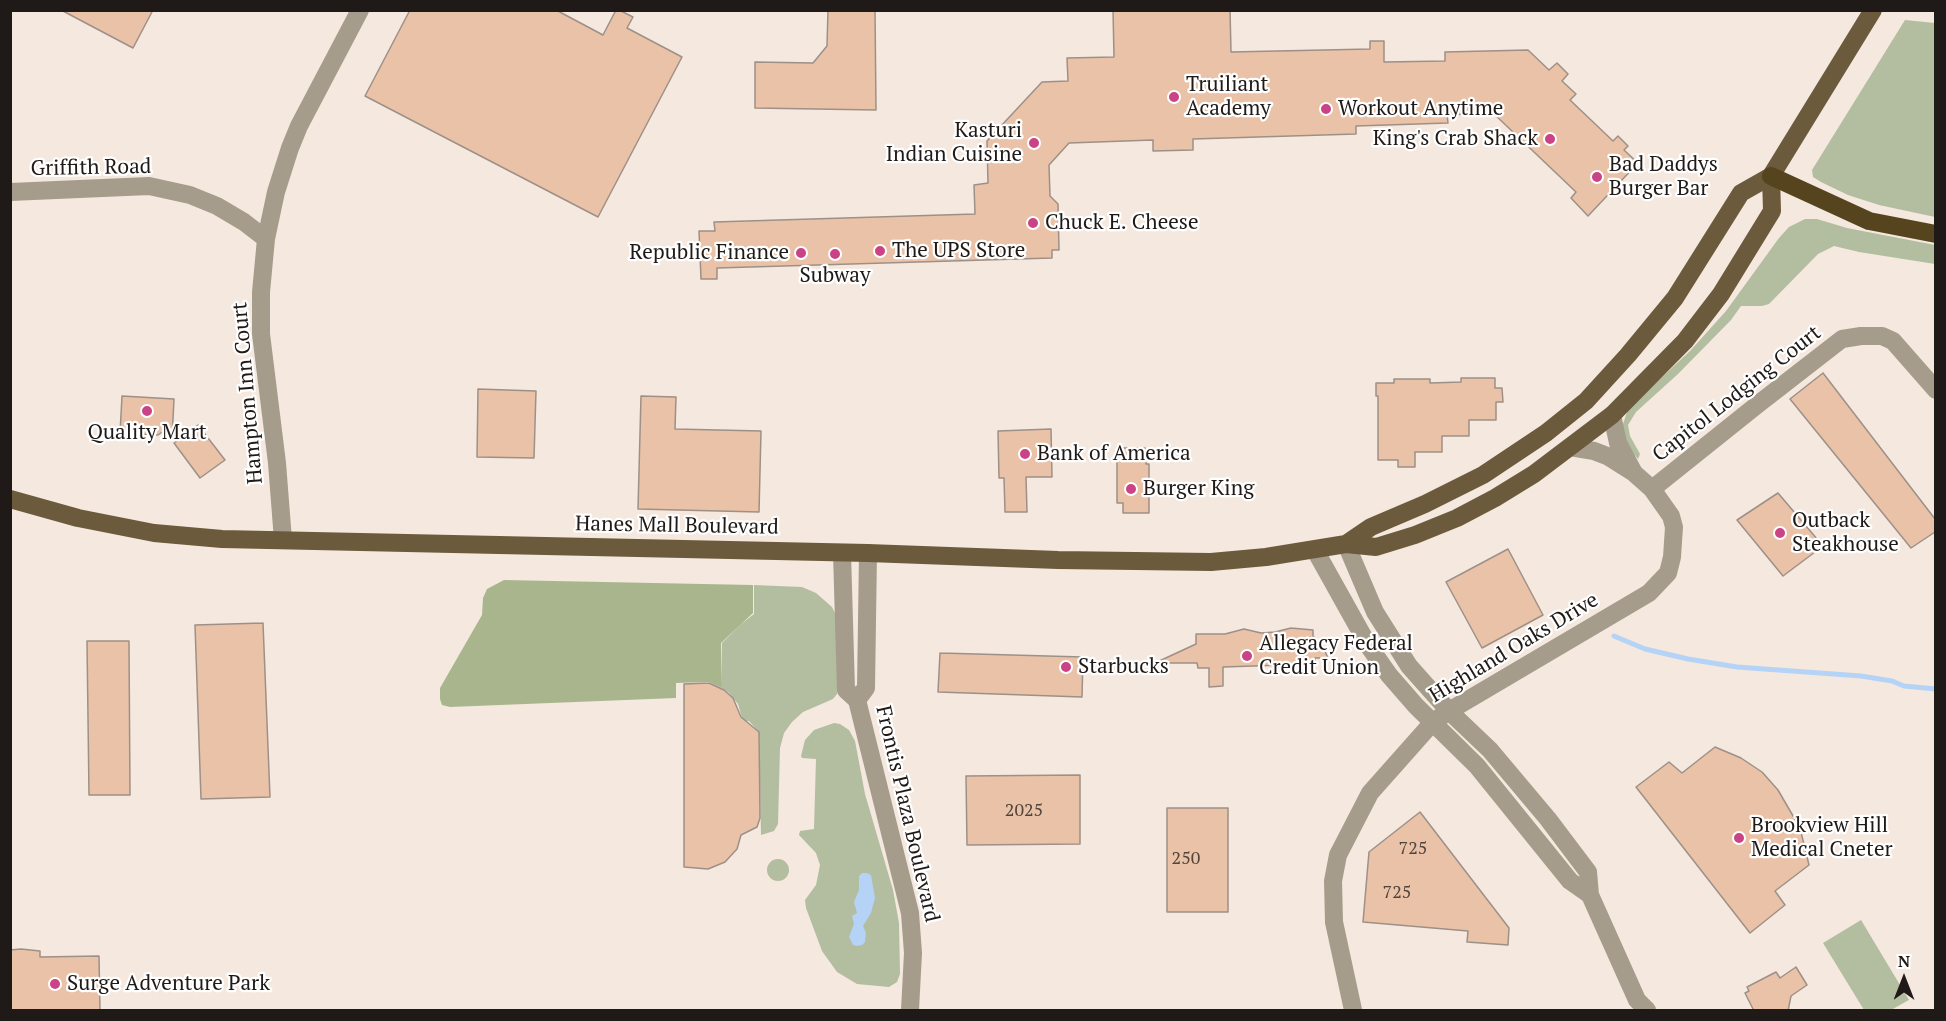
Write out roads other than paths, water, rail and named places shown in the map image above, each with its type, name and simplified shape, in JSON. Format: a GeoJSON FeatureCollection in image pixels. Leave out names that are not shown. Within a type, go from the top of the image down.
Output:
{"type":"FeatureCollection","features":[{"type":"Feature","properties":{"kind":"highway"},"geometry":{"type":"LineString","coordinates":[[1771,176],[1869,221],[1935,234]]}},
{"type":"Feature","properties":{"kind":"main road","name":"Hanes Mall Boulevard"},"geometry":{"type":"LineString","coordinates":[[1346,544],[1371,526],[1425,504],[1483,475],[1569,416],[1628,355],[1675,298],[1741,194],[1771,176],[1873,10]]}},
{"type":"Feature","properties":{"kind":"main road","name":"Hanes Mall Boulevard"},"geometry":{"type":"LineString","coordinates":[[10,499],[78,518],[154,533],[222,539],[1211,562],[1315,550],[1346,544],[1376,547],[1415,536],[1457,518],[1534,474],[1612,415],[1685,341],[1721,294],[1772,211],[1771,176]]}},
{"type":"Feature","properties":{"kind":"street","name":"Hampton Inn Court"},"geometry":{"type":"LineString","coordinates":[[283,540],[277,463],[261,334],[261,292],[266,239],[276,192],[299,126],[360,10]]}},
{"type":"Feature","properties":{"kind":"street","name":"Griffith Road"},"geometry":{"type":"LineString","coordinates":[[10,192],[149,186],[190,195],[217,206],[244,222],[266,239]]}},
{"type":"Feature","properties":{"kind":"street","name":"Capitol Lodging Court"},"geometry":{"type":"LineString","coordinates":[[1652,489],[1842,339],[1882,336],[1893,341],[1935,390]]}},
{"type":"Feature","properties":{"kind":"street","name":"Highland Oaks Drive"},"geometry":{"type":"LineString","coordinates":[[1612,415],[1618,443],[1634,473]]}},
{"type":"Feature","properties":{"kind":"street","name":"Highland Oaks Drive"},"geometry":{"type":"LineString","coordinates":[[1353,1011],[1334,922],[1333,881],[1338,855],[1370,793],[1433,722],[1649,593],[1668,573],[1674,527],[1671,516],[1652,489],[1634,473],[1600,453],[1570,447]]}},
{"type":"Feature","properties":{"kind":"street"},"geometry":{"type":"LineString","coordinates":[[1346,544],[1375,612],[1409,666],[1449,711],[1490,750],[1555,828],[1588,872],[1590,895],[1637,1000],[1647,1011]]}},
{"type":"Feature","properties":{"kind":"street"},"geometry":{"type":"LineString","coordinates":[[1315,550],[1368,645],[1389,675],[1416,706],[1478,766],[1570,882],[1590,895]]}},
{"type":"Feature","properties":{"kind":"street","name":"Frontis Plaza Boulevard"},"geometry":{"type":"LineString","coordinates":[[842,553],[846,690],[857,700],[910,913],[913,953],[910,1011]]}},
{"type":"Feature","properties":{"kind":"street","name":"Frontis Plaza Boulevard"},"geometry":{"type":"LineString","coordinates":[[857,700],[866,688],[868,553]]}},
{"type":"Feature","properties":{"kind":"water"},"geometry":{"type":"Polygon","coordinates":[[[862,873],[871,875],[875,898],[871,913],[863,926],[866,933],[865,942],[857,946],[853,945],[849,937],[854,924],[852,916],[857,913],[854,902],[859,890],[859,876],[862,873]]]}},
{"type":"Feature","properties":{"kind":"waterway"},"geometry":{"type":"LineString","coordinates":[[1614,636],[1645,649],[1688,659],[1737,667],[1861,676],[1892,681],[1904,686],[1936,689]]}},
{"type":"Feature","properties":{"kind":"place","name":"Truiliant Academy"},"geometry":{"type":"Point","coordinates":[1174,97]}},
{"type":"Feature","properties":{"kind":"place","name":"Workout Anytime"},"geometry":{"type":"Point","coordinates":[1326,109]}},
{"type":"Feature","properties":{"kind":"place","name":"King's Crab Shack"},"geometry":{"type":"Point","coordinates":[1550,139]}},
{"type":"Feature","properties":{"kind":"place","name":"Kasturi Indian Cuisine"},"geometry":{"type":"Point","coordinates":[1034,143]}},
{"type":"Feature","properties":{"kind":"place","name":"Bad Daddys Burger Bar"},"geometry":{"type":"Point","coordinates":[1597,177]}},
{"type":"Feature","properties":{"kind":"place","name":"Chuck E. Cheese"},"geometry":{"type":"Point","coordinates":[1033,223]}},
{"type":"Feature","properties":{"kind":"place","name":"The UPS Store"},"geometry":{"type":"Point","coordinates":[880,251]}},
{"type":"Feature","properties":{"kind":"place","name":"Republic Finance"},"geometry":{"type":"Point","coordinates":[801,253]}},
{"type":"Feature","properties":{"kind":"place","name":"Subway"},"geometry":{"type":"Point","coordinates":[835,254]}},
{"type":"Feature","properties":{"kind":"place","name":"Quality Mart"},"geometry":{"type":"Point","coordinates":[147,411]}},
{"type":"Feature","properties":{"kind":"place","name":"Bank of America"},"geometry":{"type":"Point","coordinates":[1025,454]}},
{"type":"Feature","properties":{"kind":"place","name":"Burger King"},"geometry":{"type":"Point","coordinates":[1131,489]}},
{"type":"Feature","properties":{"kind":"place","name":"Outback Steakhouse"},"geometry":{"type":"Point","coordinates":[1780,533]}},
{"type":"Feature","properties":{"kind":"place","name":"Allegacy Federal Credit Union"},"geometry":{"type":"Point","coordinates":[1247,656]}},
{"type":"Feature","properties":{"kind":"place","name":"Starbucks"},"geometry":{"type":"Point","coordinates":[1066,667]}},
{"type":"Feature","properties":{"kind":"place","name":"Brookview Hill Medical Cneter"},"geometry":{"type":"Point","coordinates":[1739,838]}},
{"type":"Feature","properties":{"kind":"place","name":"Surge Adventure Park"},"geometry":{"type":"Point","coordinates":[55,984]}}]}
